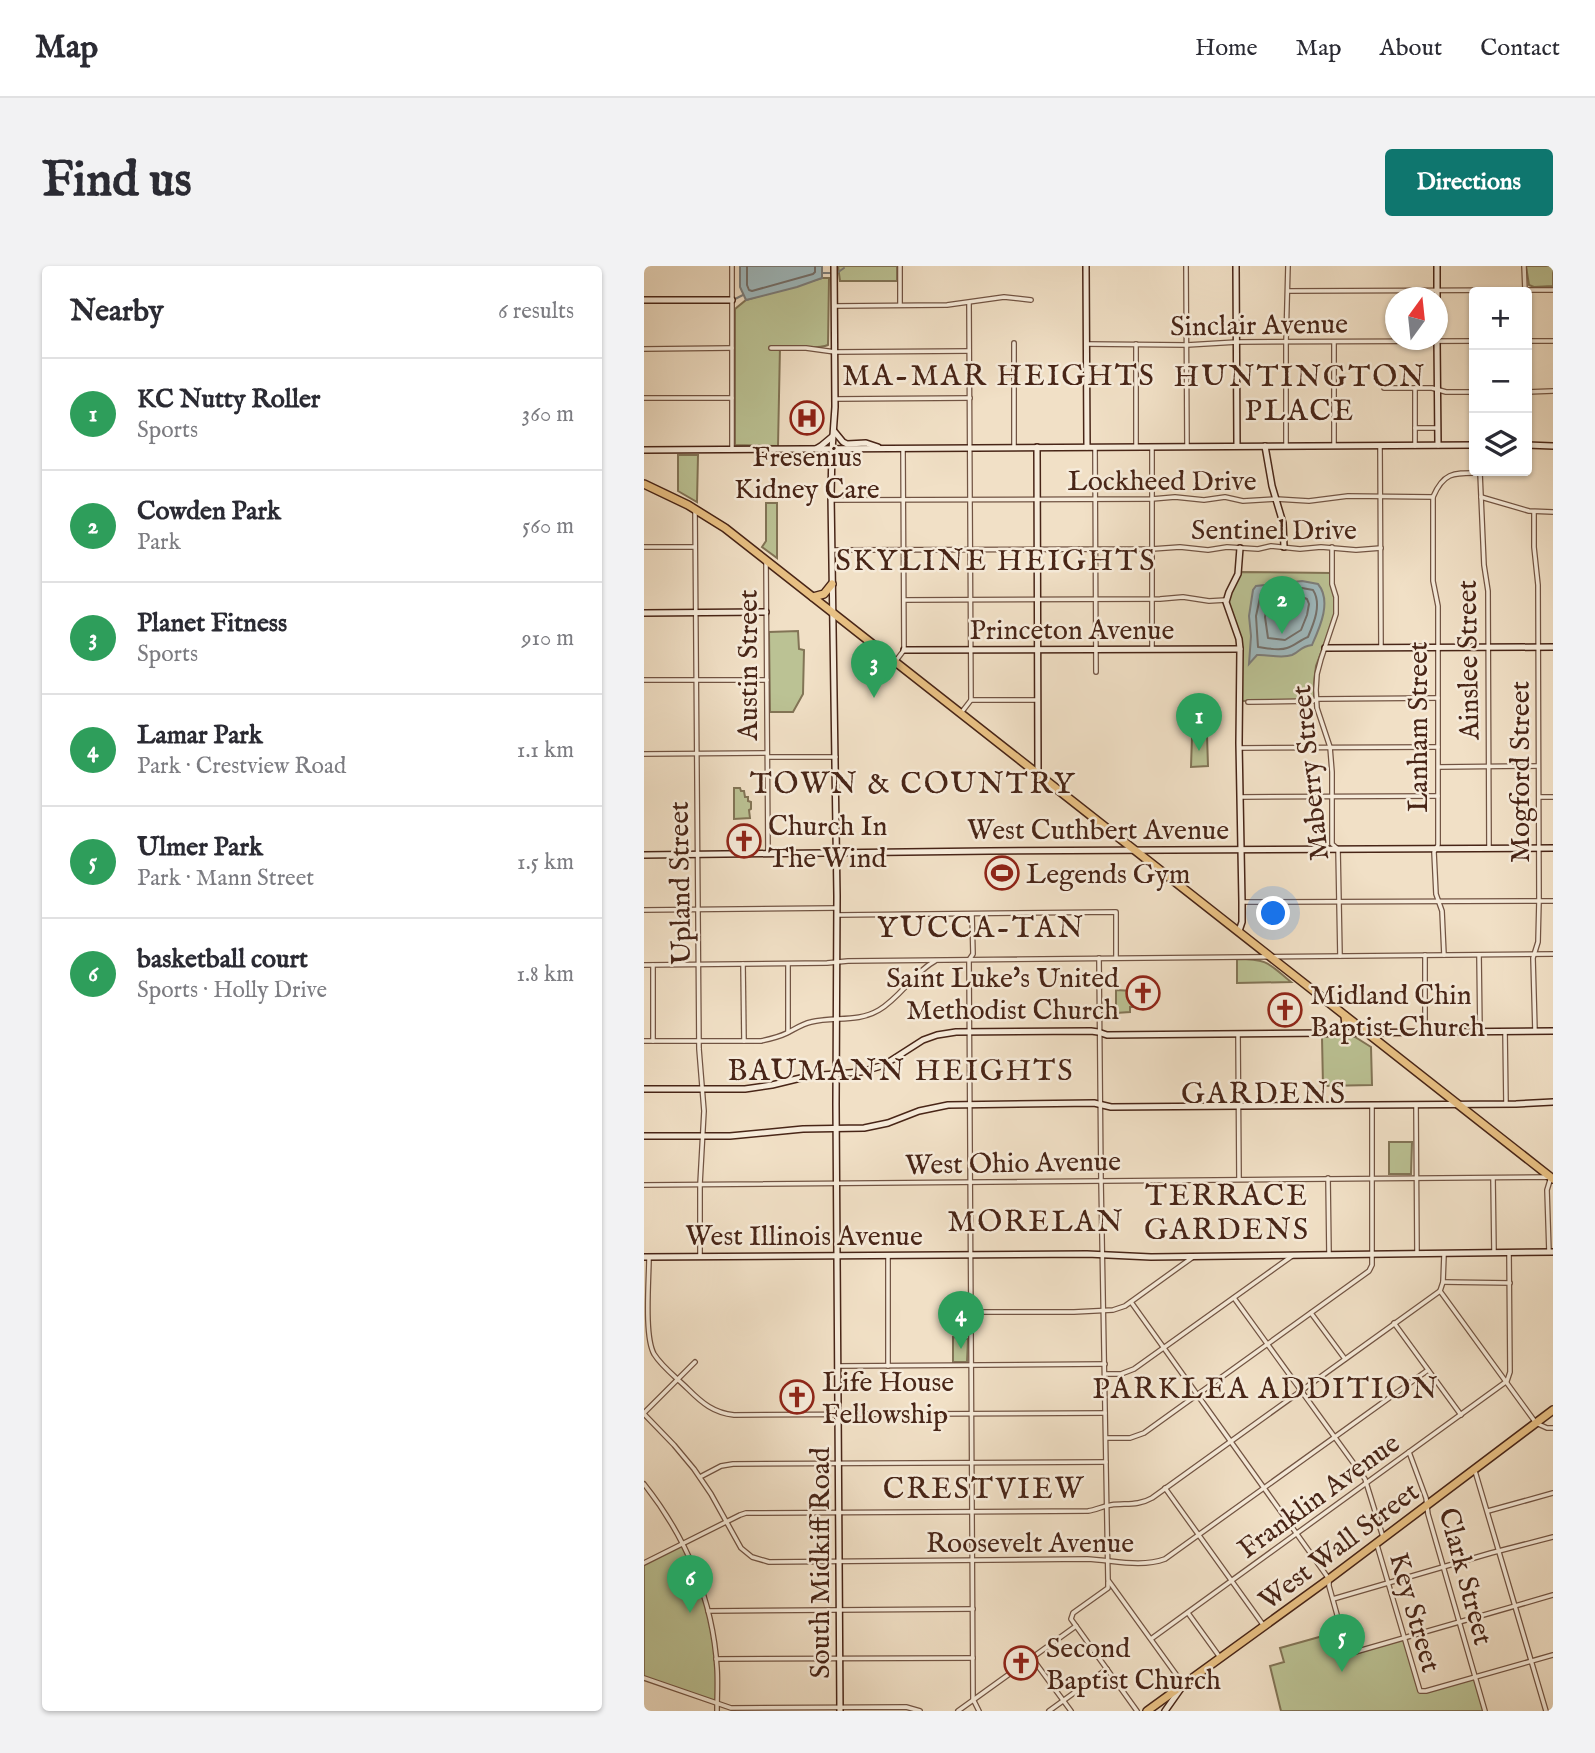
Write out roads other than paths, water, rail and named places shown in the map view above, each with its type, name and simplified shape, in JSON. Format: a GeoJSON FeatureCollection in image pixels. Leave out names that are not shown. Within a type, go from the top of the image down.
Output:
{"type":"FeatureCollection","features":[{"type":"Feature","properties":{"kind":"main road"},"geometry":{"type":"LineString","coordinates":[[644,484],[695,509],[766,559],[1552,1178]]}},
{"type":"Feature","properties":{"kind":"main road"},"geometry":{"type":"LineString","coordinates":[[813,597],[824,594],[832,584]]}},
{"type":"Feature","properties":{"kind":"main road"},"geometry":{"type":"LineString","coordinates":[[1339,1033],[1346,1026],[1345,1015]]}},
{"type":"Feature","properties":{"kind":"main road","name":"West Wall Street"},"geometry":{"type":"LineString","coordinates":[[1147,1711],[1553,1410]]}},
{"type":"Feature","properties":{"kind":"street"},"geometry":{"type":"LineString","coordinates":[[732,266],[732,450]]}},
{"type":"Feature","properties":{"kind":"street","name":"South Midkiff Road"},"geometry":{"type":"LineString","coordinates":[[834,266],[835,399],[831,550],[836,757],[840,1709]]}},
{"type":"Feature","properties":{"kind":"street"},"geometry":{"type":"LineString","coordinates":[[900,266],[900,305]]}},
{"type":"Feature","properties":{"kind":"street"},"geometry":{"type":"LineString","coordinates":[[1086,266],[1087,447]]}},
{"type":"Feature","properties":{"kind":"street"},"geometry":{"type":"LineString","coordinates":[[1186,266],[1187,447]]}},
{"type":"Feature","properties":{"kind":"street"},"geometry":{"type":"LineString","coordinates":[[1237,266],[1237,446]]}},
{"type":"Feature","properties":{"kind":"street"},"geometry":{"type":"LineString","coordinates":[[1286,446],[1288,266]]}},
{"type":"Feature","properties":{"kind":"street"},"geometry":{"type":"LineString","coordinates":[[1437,266],[1437,287]]}},
{"type":"Feature","properties":{"kind":"street"},"geometry":{"type":"LineString","coordinates":[[1524,266],[1525,287]]}},
{"type":"Feature","properties":{"kind":"street"},"geometry":{"type":"LineString","coordinates":[[1532,291],[1553,290]]}},
{"type":"Feature","properties":{"kind":"street"},"geometry":{"type":"LineString","coordinates":[[1288,292],[1385,293]]}},
{"type":"Feature","properties":{"kind":"street"},"geometry":{"type":"LineString","coordinates":[[1448,294],[1469,293]]}},
{"type":"Feature","properties":{"kind":"street"},"geometry":{"type":"LineString","coordinates":[[834,306],[947,305],[1004,297],[1031,300]]}},
{"type":"Feature","properties":{"kind":"street"},"geometry":{"type":"LineString","coordinates":[[644,300],[732,300]]}},
{"type":"Feature","properties":{"kind":"street"},"geometry":{"type":"LineString","coordinates":[[961,713],[971,700],[969,303]]}},
{"type":"Feature","properties":{"kind":"street","name":"Sinclair Avenue"},"geometry":{"type":"LineString","coordinates":[[1448,341],[1469,341]]}},
{"type":"Feature","properties":{"kind":"street"},"geometry":{"type":"LineString","coordinates":[[1532,341],[1553,341]]}},
{"type":"Feature","properties":{"kind":"street"},"geometry":{"type":"LineString","coordinates":[[1334,342],[1334,446]]}},
{"type":"Feature","properties":{"kind":"street","name":"Sinclair Avenue"},"geometry":{"type":"LineString","coordinates":[[1086,344],[1385,342]]}},
{"type":"Feature","properties":{"kind":"street"},"geometry":{"type":"LineString","coordinates":[[1014,343],[1014,448]]}},
{"type":"Feature","properties":{"kind":"street"},"geometry":{"type":"LineString","coordinates":[[1136,344],[1136,447]]}},
{"type":"Feature","properties":{"kind":"street"},"geometry":{"type":"LineString","coordinates":[[644,349],[732,348]]}},
{"type":"Feature","properties":{"kind":"street"},"geometry":{"type":"LineString","coordinates":[[771,348],[806,348],[835,352],[969,351]]}},
{"type":"Feature","properties":{"kind":"street"},"geometry":{"type":"LineString","coordinates":[[1437,350],[1437,446]]}},
{"type":"Feature","properties":{"kind":"street"},"geometry":{"type":"LineString","coordinates":[[1384,388],[1469,392]]}},
{"type":"Feature","properties":{"kind":"street"},"geometry":{"type":"LineString","coordinates":[[1415,388],[1415,446]]}},
{"type":"Feature","properties":{"kind":"street"},"geometry":{"type":"LineString","coordinates":[[1532,391],[1553,391]]}},
{"type":"Feature","properties":{"kind":"street"},"geometry":{"type":"LineString","coordinates":[[644,398],[732,398]]}},
{"type":"Feature","properties":{"kind":"street"},"geometry":{"type":"LineString","coordinates":[[835,399],[970,398]]}},
{"type":"Feature","properties":{"kind":"street"},"geometry":{"type":"LineString","coordinates":[[1415,428],[1437,428]]}},
{"type":"Feature","properties":{"kind":"street"},"geometry":{"type":"LineString","coordinates":[[814,450],[833,433],[843,442],[866,443],[884,449]]}},
{"type":"Feature","properties":{"kind":"street"},"geometry":{"type":"LineString","coordinates":[[644,450],[1469,445]]}},
{"type":"Feature","properties":{"kind":"street"},"geometry":{"type":"LineString","coordinates":[[1532,445],[1553,446]]}},
{"type":"Feature","properties":{"kind":"street"},"geometry":{"type":"LineString","coordinates":[[1265,446],[1269,473],[1283,523],[1284,547]]}},
{"type":"Feature","properties":{"kind":"street"},"geometry":{"type":"LineString","coordinates":[[1380,446],[1381,648]]}},
{"type":"Feature","properties":{"kind":"street"},"geometry":{"type":"LineString","coordinates":[[1037,447],[1038,774]]}},
{"type":"Feature","properties":{"kind":"street"},"geometry":{"type":"LineString","coordinates":[[1094,447],[1096,672]]}},
{"type":"Feature","properties":{"kind":"street"},"geometry":{"type":"LineString","coordinates":[[1152,447],[1152,649]]}},
{"type":"Feature","properties":{"kind":"street"},"geometry":{"type":"LineString","coordinates":[[895,662],[904,650],[903,449]]}},
{"type":"Feature","properties":{"kind":"street"},"geometry":{"type":"LineString","coordinates":[[1433,497],[1444,478],[1451,474],[1469,473]]}},
{"type":"Feature","properties":{"kind":"street","name":"Ainslee Street"},"geometry":{"type":"LineString","coordinates":[[1480,476],[1484,565],[1488,591],[1489,848]]}},
{"type":"Feature","properties":{"kind":"street","name":"Lockheed Drive"},"geometry":{"type":"LineString","coordinates":[[831,500],[1175,497],[1204,500],[1225,498],[1249,501],[1309,501],[1349,496],[1433,497]]}},
{"type":"Feature","properties":{"kind":"street","name":"Lanham Street"},"geometry":{"type":"LineString","coordinates":[[1433,497],[1433,581],[1438,606],[1438,845],[1434,852],[1436,894],[1442,911],[1444,955]]}},
{"type":"Feature","properties":{"kind":"street"},"geometry":{"type":"LineString","coordinates":[[1481,498],[1534,512],[1553,512]]}},
{"type":"Feature","properties":{"kind":"street","name":"Upland Street"},"geometry":{"type":"LineString","coordinates":[[695,509],[699,1041],[704,1111],[699,1184],[700,1257]]}},
{"type":"Feature","properties":{"kind":"street","name":"Mogford Street"},"geometry":{"type":"LineString","coordinates":[[1534,512],[1538,579],[1539,797],[1538,943],[1533,958],[1535,1031]]}},
{"type":"Feature","properties":{"kind":"street"},"geometry":{"type":"LineString","coordinates":[[644,547],[695,547]]}},
{"type":"Feature","properties":{"kind":"street","name":"Maberry Street"},"geometry":{"type":"LineString","coordinates":[[1332,547],[1332,584],[1336,597],[1336,614],[1317,674],[1315,690],[1317,708],[1330,747],[1332,844],[1338,849],[1339,956]]}},
{"type":"Feature","properties":{"kind":"street"},"geometry":{"type":"LineString","coordinates":[[1239,931],[1242,917],[1240,649],[1226,600],[1238,574],[1240,548]]}},
{"type":"Feature","properties":{"kind":"street","name":"Sentinel Drive"},"geometry":{"type":"LineString","coordinates":[[831,550],[1381,548]]}},
{"type":"Feature","properties":{"kind":"street","name":"Austin Street"},"geometry":{"type":"LineString","coordinates":[[766,559],[768,854]]}},
{"type":"Feature","properties":{"kind":"street"},"geometry":{"type":"LineString","coordinates":[[904,600],[1183,597],[1209,601],[1226,600]]}},
{"type":"Feature","properties":{"kind":"street"},"geometry":{"type":"LineString","coordinates":[[644,613],[766,612]]}},
{"type":"Feature","properties":{"kind":"street"},"geometry":{"type":"LineString","coordinates":[[1325,648],[1553,647]]}},
{"type":"Feature","properties":{"kind":"street","name":"Princeton Avenue"},"geometry":{"type":"LineString","coordinates":[[904,650],[1240,649]]}},
{"type":"Feature","properties":{"kind":"street"},"geometry":{"type":"LineString","coordinates":[[644,680],[767,680]]}},
{"type":"Feature","properties":{"kind":"street"},"geometry":{"type":"LineString","coordinates":[[1248,702],[1438,698]]}},
{"type":"Feature","properties":{"kind":"street"},"geometry":{"type":"LineString","coordinates":[[971,700],[1038,700]]}},
{"type":"Feature","properties":{"kind":"street"},"geometry":{"type":"LineString","coordinates":[[1240,748],[1438,747]]}},
{"type":"Feature","properties":{"kind":"street"},"geometry":{"type":"LineString","coordinates":[[644,754],[836,757]]}},
{"type":"Feature","properties":{"kind":"street"},"geometry":{"type":"LineString","coordinates":[[1438,767],[1538,766]]}},
{"type":"Feature","properties":{"kind":"street"},"geometry":{"type":"LineString","coordinates":[[1241,797],[1438,796]]}},
{"type":"Feature","properties":{"kind":"street"},"geometry":{"type":"LineString","coordinates":[[1539,797],[1553,797]]}},
{"type":"Feature","properties":{"kind":"street","name":"West Cuthbert Avenue"},"geometry":{"type":"LineString","coordinates":[[644,855],[989,850],[1553,848]]}},
{"type":"Feature","properties":{"kind":"street"},"geometry":{"type":"LineString","coordinates":[[1242,902],[1553,901]]}},
{"type":"Feature","properties":{"kind":"street"},"geometry":{"type":"LineString","coordinates":[[644,910],[972,914],[1116,912],[1116,958]]}},
{"type":"Feature","properties":{"kind":"street"},"geometry":{"type":"LineString","coordinates":[[972,914],[970,1032],[973,1700],[979,1711]]}},
{"type":"Feature","properties":{"kind":"street"},"geometry":{"type":"LineString","coordinates":[[644,965],[1553,954]]}},
{"type":"Feature","properties":{"kind":"street"},"geometry":{"type":"LineString","coordinates":[[1425,955],[1425,1032]]}},
{"type":"Feature","properties":{"kind":"street"},"geometry":{"type":"LineString","coordinates":[[1479,955],[1480,1032]]}},
{"type":"Feature","properties":{"kind":"street"},"geometry":{"type":"LineString","coordinates":[[1099,958],[1108,1588],[1072,1614],[1071,1619],[1137,1711]]}},
{"type":"Feature","properties":{"kind":"street"},"geometry":{"type":"LineString","coordinates":[[644,1041],[768,1040],[811,1022],[859,1018],[878,1010],[893,999],[919,972],[937,960]]}},
{"type":"Feature","properties":{"kind":"street"},"geometry":{"type":"LineString","coordinates":[[788,963],[788,1032]]}},
{"type":"Feature","properties":{"kind":"street"},"geometry":{"type":"LineString","coordinates":[[743,964],[744,1041]]}},
{"type":"Feature","properties":{"kind":"street"},"geometry":{"type":"LineString","coordinates":[[653,965],[653,1041]]}},
{"type":"Feature","properties":{"kind":"street"},"geometry":{"type":"LineString","coordinates":[[1505,1031],[1506,1104]]}},
{"type":"Feature","properties":{"kind":"street"},"geometry":{"type":"LineString","coordinates":[[644,1089],[758,1087],[809,1076],[858,1073],[878,1068],[915,1044],[934,1036],[952,1033],[1099,1032],[1107,1035],[1553,1031]]}},
{"type":"Feature","properties":{"kind":"street"},"geometry":{"type":"LineString","coordinates":[[1238,1034],[1239,1179]]}},
{"type":"Feature","properties":{"kind":"street"},"geometry":{"type":"LineString","coordinates":[[644,1136],[741,1135],[803,1129],[864,1128],[929,1108],[948,1105],[1094,1103],[1111,1107],[1238,1107],[1552,1103]]}},
{"type":"Feature","properties":{"kind":"street"},"geometry":{"type":"LineString","coordinates":[[1106,1438],[1141,1435],[1369,1271],[1372,1105]]}},
{"type":"Feature","properties":{"kind":"street"},"geometry":{"type":"LineString","coordinates":[[1416,1105],[1417,1253]]}},
{"type":"Feature","properties":{"kind":"street"},"geometry":{"type":"LineString","coordinates":[[1493,1177],[1494,1252]]}},
{"type":"Feature","properties":{"kind":"street"},"geometry":{"type":"LineString","coordinates":[[1328,1178],[1329,1254]]}},
{"type":"Feature","properties":{"kind":"street"},"geometry":{"type":"LineString","coordinates":[[1551,1252],[1547,1190],[1552,1178]]}},
{"type":"Feature","properties":{"kind":"street","name":"West Ohio Avenue"},"geometry":{"type":"LineString","coordinates":[[644,1185],[1552,1178]]}},
{"type":"Feature","properties":{"kind":"street"},"geometry":{"type":"LineString","coordinates":[[1507,1381],[1510,1372],[1509,1252]]}},
{"type":"Feature","properties":{"kind":"street","name":"West Illinois Avenue"},"geometry":{"type":"LineString","coordinates":[[646,1257],[1551,1252]]}},
{"type":"Feature","properties":{"kind":"street"},"geometry":{"type":"LineString","coordinates":[[644,1563],[747,1513],[1088,1511],[1107,1506],[1143,1503],[1440,1291],[1445,1253]]}},
{"type":"Feature","properties":{"kind":"street"},"geometry":{"type":"LineString","coordinates":[[1105,1374],[1132,1371],[1294,1255]]}},
{"type":"Feature","properties":{"kind":"street"},"geometry":{"type":"LineString","coordinates":[[888,1256],[888,1366]]}},
{"type":"Feature","properties":{"kind":"street"},"geometry":{"type":"LineString","coordinates":[[972,1312],[1120,1309],[1194,1256]]}},
{"type":"Feature","properties":{"kind":"street"},"geometry":{"type":"LineString","coordinates":[[646,1257],[650,1345],[659,1361],[704,1405],[726,1414],[1105,1413]]}},
{"type":"Feature","properties":{"kind":"street"},"geometry":{"type":"LineString","coordinates":[[1443,1282],[1510,1283]]}},
{"type":"Feature","properties":{"kind":"street"},"geometry":{"type":"LineString","coordinates":[[1440,1291],[1536,1423],[1553,1428]]}},
{"type":"Feature","properties":{"kind":"street"},"geometry":{"type":"LineString","coordinates":[[1234,1298],[1364,1479],[1383,1537]]}},
{"type":"Feature","properties":{"kind":"street"},"geometry":{"type":"LineString","coordinates":[[1130,1302],[1329,1578],[1332,1599],[1348,1654],[1553,1595]]}},
{"type":"Feature","properties":{"kind":"street"},"geometry":{"type":"LineString","coordinates":[[1311,1313],[1345,1359]]}},
{"type":"Feature","properties":{"kind":"street"},"geometry":{"type":"LineString","coordinates":[[1394,1323],[1461,1415]]}},
{"type":"Feature","properties":{"kind":"street"},"geometry":{"type":"LineString","coordinates":[[644,1414],[695,1362]]}},
{"type":"Feature","properties":{"kind":"street"},"geometry":{"type":"LineString","coordinates":[[839,1366],[1105,1364]]}},
{"type":"Feature","properties":{"kind":"street","name":"Roosevelt Avenue"},"geometry":{"type":"LineString","coordinates":[[644,1414],[700,1477],[741,1549],[758,1560],[1159,1561],[1428,1370]]}},
{"type":"Feature","properties":{"kind":"street","name":"Franklin Avenue"},"geometry":{"type":"LineString","coordinates":[[1151,1639],[1507,1381]]}},
{"type":"Feature","properties":{"kind":"street","name":"Clark Street"},"geometry":{"type":"LineString","coordinates":[[1409,1452],[1427,1505],[1485,1711]]}},
{"type":"Feature","properties":{"kind":"street"},"geometry":{"type":"LineString","coordinates":[[700,1477],[721,1466],[734,1464],[1106,1462]]}},
{"type":"Feature","properties":{"kind":"street"},"geometry":{"type":"LineString","coordinates":[[1474,1469],[1546,1711]]}},
{"type":"Feature","properties":{"kind":"street"},"geometry":{"type":"LineString","coordinates":[[644,1484],[683,1544],[708,1611],[716,1659],[717,1711]]}},
{"type":"Feature","properties":{"kind":"street"},"geometry":{"type":"LineString","coordinates":[[1165,1488],[1264,1626]]}},
{"type":"Feature","properties":{"kind":"street"},"geometry":{"type":"LineString","coordinates":[[1488,1511],[1553,1493]]}},
{"type":"Feature","properties":{"kind":"street"},"geometry":{"type":"LineString","coordinates":[[1332,1599],[1553,1537]]}},
{"type":"Feature","properties":{"kind":"street","name":"Key Street"},"geometry":{"type":"LineString","coordinates":[[1376,1543],[1418,1688],[1421,1692],[1475,1677]]}},
{"type":"Feature","properties":{"kind":"street"},"geometry":{"type":"LineString","coordinates":[[1108,1580],[1183,1685],[1165,1711]]}},
{"type":"Feature","properties":{"kind":"street"},"geometry":{"type":"LineString","coordinates":[[708,1611],[973,1609]]}},
{"type":"Feature","properties":{"kind":"street"},"geometry":{"type":"LineString","coordinates":[[1188,1613],[1220,1658]]}},
{"type":"Feature","properties":{"kind":"street"},"geometry":{"type":"LineString","coordinates":[[958,1711],[1076,1626]]}},
{"type":"Feature","properties":{"kind":"street"},"geometry":{"type":"LineString","coordinates":[[1475,1677],[1553,1655]]}},
{"type":"Feature","properties":{"kind":"street"},"geometry":{"type":"LineString","coordinates":[[716,1659],[973,1658]]}},
{"type":"Feature","properties":{"kind":"street"},"geometry":{"type":"LineString","coordinates":[[1032,1658],[1071,1711]]}},
{"type":"Feature","properties":{"kind":"street"},"geometry":{"type":"LineString","coordinates":[[1049,1711],[1107,1669]]}},
{"type":"Feature","properties":{"kind":"street"},"geometry":{"type":"LineString","coordinates":[[644,1678],[734,1708],[906,1707],[920,1711]]}},
{"type":"Feature","properties":{"kind":"water"},"geometry":{"type":"Polygon","coordinates":[[[740,266],[822,266],[822,278],[746,300],[740,287],[740,266]]]}},
{"type":"Feature","properties":{"kind":"water"},"geometry":{"type":"Polygon","coordinates":[[[1302,581],[1318,584],[1324,598],[1323,614],[1312,645],[1288,656],[1257,655],[1249,664],[1249,616],[1253,590],[1256,586],[1302,581]]]}},
{"type":"Feature","properties":{"kind":"waterway"},"geometry":{"type":"LineString","coordinates":[[837,273],[844,268]]}},
{"type":"Feature","properties":{"kind":"waterway"},"geometry":{"type":"LineString","coordinates":[[822,273],[831,273]]}},
{"type":"Feature","properties":{"kind":"waterway"},"geometry":{"type":"LineString","coordinates":[[735,299],[743,295]]}},
{"type":"Feature","properties":{"kind":"place","name":"Fresenius Kidney Care"},"geometry":{"type":"Point","coordinates":[807,418]}},
{"type":"Feature","properties":{"kind":"place","name":"Cowden Park"},"geometry":{"type":"Point","coordinates":[1282,634]}},
{"type":"Feature","properties":{"kind":"place","name":"Planet Fitness"},"geometry":{"type":"Point","coordinates":[874,698]}},
{"type":"Feature","properties":{"kind":"place","name":"KC Nutty Roller"},"geometry":{"type":"Point","coordinates":[1199,751]}},
{"type":"Feature","properties":{"kind":"place","name":"Church In The Wind"},"geometry":{"type":"Point","coordinates":[744,841]}},
{"type":"Feature","properties":{"kind":"place","name":"Legends Gym"},"geometry":{"type":"Point","coordinates":[1002,873]}},
{"type":"Feature","properties":{"kind":"place","name":"Saint Luke's United Methodist Church"},"geometry":{"type":"Point","coordinates":[1143,993]}},
{"type":"Feature","properties":{"kind":"place","name":"Midland Chin Baptist Church"},"geometry":{"type":"Point","coordinates":[1285,1010]}},
{"type":"Feature","properties":{"kind":"place","name":"Lamar Park"},"geometry":{"type":"Point","coordinates":[961,1349]}},
{"type":"Feature","properties":{"kind":"place","name":"Life House Fellowship"},"geometry":{"type":"Point","coordinates":[797,1397]}},
{"type":"Feature","properties":{"kind":"place","name":"basketball court"},"geometry":{"type":"Point","coordinates":[690,1613]}},
{"type":"Feature","properties":{"kind":"place","name":"Second Baptist Church"},"geometry":{"type":"Point","coordinates":[1021,1663]}},
{"type":"Feature","properties":{"kind":"place","name":"Ulmer Park"},"geometry":{"type":"Point","coordinates":[1342,1672]}},
{"type":"Feature","properties":{"kind":"district","name":"MA-MAR HEIGHTS"},"geometry":{"type":"Point","coordinates":[999,375]}},
{"type":"Feature","properties":{"kind":"district","name":"HUNTINGTON PLACE"},"geometry":{"type":"Point","coordinates":[1300,393]}},
{"type":"Feature","properties":{"kind":"district","name":"SKYLINE HEIGHTS"},"geometry":{"type":"Point","coordinates":[996,560]}},
{"type":"Feature","properties":{"kind":"district","name":"TOWN & COUNTRY"},"geometry":{"type":"Point","coordinates":[913,783]}},
{"type":"Feature","properties":{"kind":"district","name":"YUCCA-TAN"},"geometry":{"type":"Point","coordinates":[981,927]}},
{"type":"Feature","properties":{"kind":"district","name":"BAUMANN HEIGHTS"},"geometry":{"type":"Point","coordinates":[901,1070]}},
{"type":"Feature","properties":{"kind":"district","name":"GARDENS"},"geometry":{"type":"Point","coordinates":[1264,1093]}},
{"type":"Feature","properties":{"kind":"district","name":"TERRACE GARDENS"},"geometry":{"type":"Point","coordinates":[1227,1212]}},
{"type":"Feature","properties":{"kind":"district","name":"MORELAN"},"geometry":{"type":"Point","coordinates":[1036,1221]}},
{"type":"Feature","properties":{"kind":"district","name":"PARKLEA ADDITION"},"geometry":{"type":"Point","coordinates":[1266,1388]}},
{"type":"Feature","properties":{"kind":"district","name":"CRESTVIEW"},"geometry":{"type":"Point","coordinates":[984,1488]}}]}
